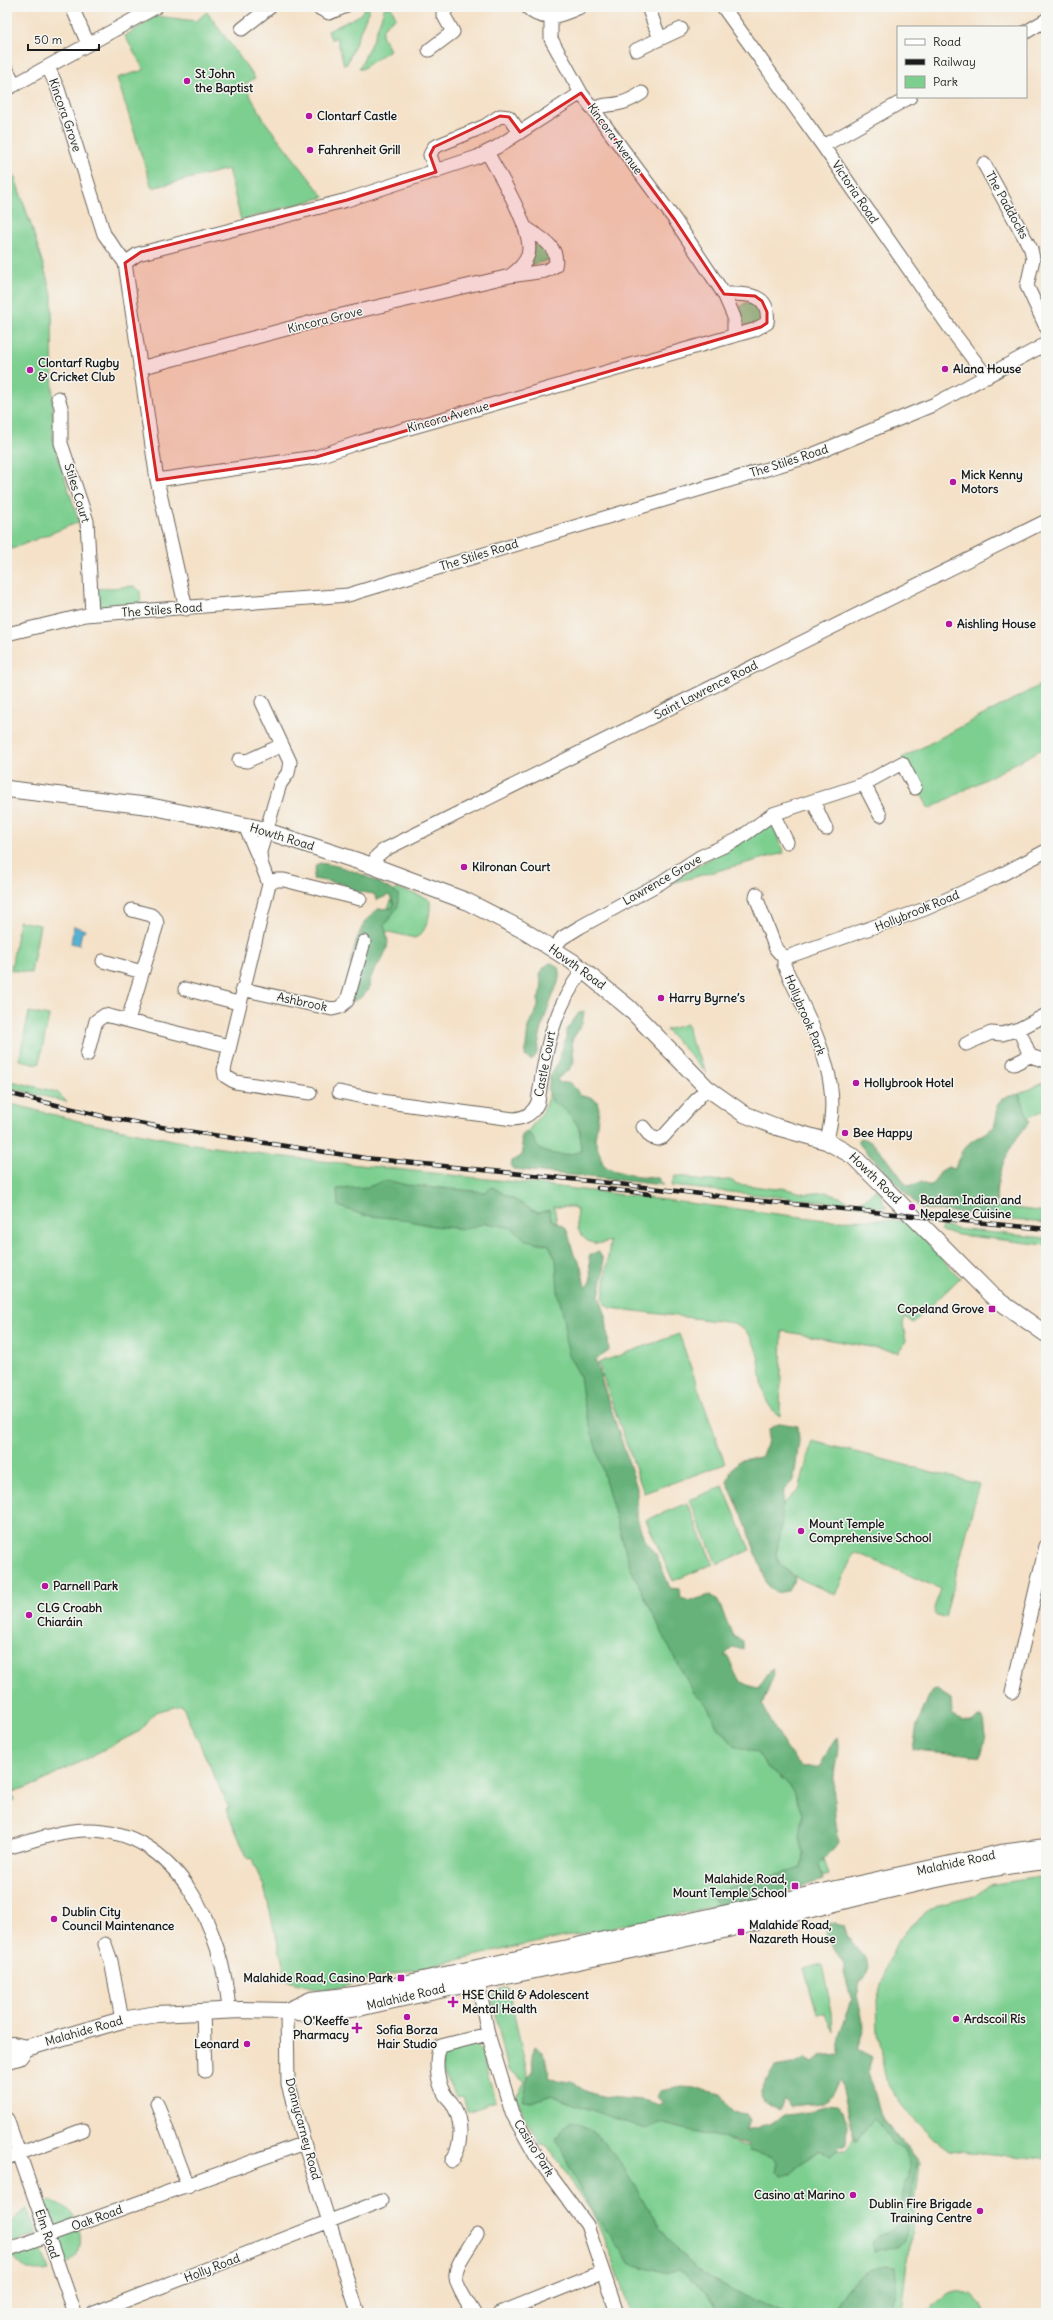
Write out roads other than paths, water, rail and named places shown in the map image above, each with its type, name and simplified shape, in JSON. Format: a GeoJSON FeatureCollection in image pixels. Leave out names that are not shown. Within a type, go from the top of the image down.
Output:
{"type":"FeatureCollection","features":[{"type":"Feature","properties":{"kind":"main road","name":"Howth Road"},"geometry":{"type":"LineString","coordinates":[[7,789],[142,805],[246,826],[373,866],[490,912],[553,949],[583,970],[629,1008],[707,1088],[744,1114],[755,1120],[826,1141],[853,1156],[992,1296],[1046,1334]]}},
{"type":"Feature","properties":{"kind":"main road","name":"Malahide Road"},"geometry":{"type":"LineString","coordinates":[[7,2046],[13,2045],[26,2048],[122,2020],[157,2014],[229,2011],[287,2011],[311,2000],[354,1995],[476,1975],[593,1951],[868,1889],[960,1875],[1040,1855]]}},
{"type":"Feature","properties":{"kind":"main road","name":"Malahide Road"},"geometry":{"type":"LineString","coordinates":[[7,2060],[19,2057],[26,2048]]}},
{"type":"Feature","properties":{"kind":"street"},"geometry":{"type":"LineString","coordinates":[[72,7],[88,44]]}},
{"type":"Feature","properties":{"kind":"street"},"geometry":{"type":"LineString","coordinates":[[7,70],[11,87],[156,7]]}},
{"type":"Feature","properties":{"kind":"street"},"geometry":{"type":"LineString","coordinates":[[242,29],[270,7]]}},
{"type":"Feature","properties":{"kind":"street"},"geometry":{"type":"LineString","coordinates":[[317,7],[329,13],[344,7]]}},
{"type":"Feature","properties":{"kind":"street"},"geometry":{"type":"LineString","coordinates":[[429,50],[453,32],[443,14],[448,7]]}},
{"type":"Feature","properties":{"kind":"street"},"geometry":{"type":"LineString","coordinates":[[527,7],[531,12],[542,17],[551,17],[580,7]]}},
{"type":"Feature","properties":{"kind":"street"},"geometry":{"type":"LineString","coordinates":[[648,7],[660,39]]}},
{"type":"Feature","properties":{"kind":"street","name":"Victoria Road"},"geometry":{"type":"LineString","coordinates":[[723,7],[823,146],[943,319],[987,377]]}},
{"type":"Feature","properties":{"kind":"street","name":"Kincora Avenue"},"geometry":{"type":"LineString","coordinates":[[551,17],[552,39],[581,93],[676,220],[724,294],[734,316],[734,334]]}},
{"type":"Feature","properties":{"kind":"street"},"geometry":{"type":"LineString","coordinates":[[1027,31],[1046,20]]}},
{"type":"Feature","properties":{"kind":"street"},"geometry":{"type":"LineString","coordinates":[[636,50],[681,29]]}},
{"type":"Feature","properties":{"kind":"street","name":"Kincora Grove"},"geometry":{"type":"LineString","coordinates":[[48,67],[58,89],[104,234],[125,263],[157,480],[186,609]]}},
{"type":"Feature","properties":{"kind":"street"},"geometry":{"type":"LineString","coordinates":[[125,263],[138,254],[347,200],[436,172],[487,152],[581,93]]}},
{"type":"Feature","properties":{"kind":"street"},"geometry":{"type":"LineString","coordinates":[[593,109],[603,104],[612,105],[624,103],[642,93]]}},
{"type":"Feature","properties":{"kind":"street"},"geometry":{"type":"LineString","coordinates":[[823,146],[908,98]]}},
{"type":"Feature","properties":{"kind":"street"},"geometry":{"type":"LineString","coordinates":[[436,172],[430,155],[434,147],[485,126],[500,116],[509,117],[520,132]]}},
{"type":"Feature","properties":{"kind":"street","name":"Kincora Grove"},"geometry":{"type":"LineString","coordinates":[[487,152],[526,228],[529,243],[528,255],[520,268],[510,276]]}},
{"type":"Feature","properties":{"kind":"street","name":"The Paddocks"},"geometry":{"type":"LineString","coordinates":[[984,164],[1031,249],[1033,259],[1028,281],[1029,292],[1046,327]]}},
{"type":"Feature","properties":{"kind":"street","name":"Kincora Grove"},"geometry":{"type":"LineString","coordinates":[[140,368],[320,320],[510,276],[545,271],[554,266],[557,258],[553,249],[526,228]]}},
{"type":"Feature","properties":{"kind":"street","name":"Kincora Avenue"},"geometry":{"type":"LineString","coordinates":[[157,480],[316,457],[357,443],[761,327],[767,323],[767,312],[762,301],[755,296],[724,294]]}},
{"type":"Feature","properties":{"kind":"street","name":"The Stiles Road"},"geometry":{"type":"LineString","coordinates":[[7,634],[92,614],[186,609],[348,595],[807,456],[935,404],[1046,344]]}},
{"type":"Feature","properties":{"kind":"street","name":"Stiles Court"},"geometry":{"type":"LineString","coordinates":[[58,398],[60,407],[61,443],[87,521],[92,614]]}},
{"type":"Feature","properties":{"kind":"street","name":"Saint Lawrence Road"},"geometry":{"type":"LineString","coordinates":[[373,866],[377,856],[384,850],[1046,521]]}},
{"type":"Feature","properties":{"kind":"street"},"geometry":{"type":"LineString","coordinates":[[261,863],[260,852],[280,784],[289,768],[290,762],[262,702]]}},
{"type":"Feature","properties":{"kind":"street"},"geometry":{"type":"LineString","coordinates":[[238,760],[247,761],[282,745]]}},
{"type":"Feature","properties":{"kind":"street","name":"Lawrence Grove"},"geometry":{"type":"LineString","coordinates":[[553,949],[562,938],[660,883],[700,857],[737,840],[773,814],[864,784],[902,764],[915,788]]}},
{"type":"Feature","properties":{"kind":"street"},"geometry":{"type":"LineString","coordinates":[[864,784],[880,815]]}},
{"type":"Feature","properties":{"kind":"street"},"geometry":{"type":"LineString","coordinates":[[813,801],[826,829]]}},
{"type":"Feature","properties":{"kind":"street"},"geometry":{"type":"LineString","coordinates":[[773,814],[787,842]]}},
{"type":"Feature","properties":{"kind":"street"},"geometry":{"type":"LineString","coordinates":[[246,826],[249,838],[269,884],[238,1003],[224,1070],[229,1080],[310,1093]]}},
{"type":"Feature","properties":{"kind":"street","name":"Hollybrook Road"},"geometry":{"type":"LineString","coordinates":[[784,958],[925,909],[997,877],[1046,851]]}},
{"type":"Feature","properties":{"kind":"street"},"geometry":{"type":"LineString","coordinates":[[269,884],[276,880],[284,880],[318,887],[360,899]]}},
{"type":"Feature","properties":{"kind":"street","name":"Hollybrook Park"},"geometry":{"type":"LineString","coordinates":[[757,894],[756,897],[776,949],[784,958],[784,965],[827,1066],[833,1110],[832,1125],[826,1141]]}},
{"type":"Feature","properties":{"kind":"street"},"geometry":{"type":"LineString","coordinates":[[128,1020],[157,924],[156,919],[151,915],[132,910]]}},
{"type":"Feature","properties":{"kind":"street","name":"Ashbrook"},"geometry":{"type":"LineString","coordinates":[[242,989],[332,1009],[340,1007],[347,1001],[364,942]]}},
{"type":"Feature","properties":{"kind":"street"},"geometry":{"type":"LineString","coordinates":[[102,961],[142,972]]}},
{"type":"Feature","properties":{"kind":"street","name":"Castle Court"},"geometry":{"type":"LineString","coordinates":[[340,1092],[388,1102],[513,1119],[522,1118],[530,1114],[538,1102],[552,1026],[564,999],[583,970]]}},
{"type":"Feature","properties":{"kind":"street"},"geometry":{"type":"LineString","coordinates":[[185,989],[238,1003]]}},
{"type":"Feature","properties":{"kind":"street"},"geometry":{"type":"LineString","coordinates":[[87,1055],[96,1021],[105,1015],[228,1046]]}},
{"type":"Feature","properties":{"kind":"street"},"geometry":{"type":"LineString","coordinates":[[966,1044],[991,1033],[1002,1034],[1019,1029],[1046,1015]]}},
{"type":"Feature","properties":{"kind":"street"},"geometry":{"type":"LineString","coordinates":[[1019,1029],[1030,1056]]}},
{"type":"Feature","properties":{"kind":"street"},"geometry":{"type":"LineString","coordinates":[[1014,1064],[1030,1056],[1046,1061]]}},
{"type":"Feature","properties":{"kind":"street"},"geometry":{"type":"LineString","coordinates":[[643,1127],[651,1136],[658,1139],[663,1136],[707,1088]]}},
{"type":"Feature","properties":{"kind":"street"},"geometry":{"type":"LineString","coordinates":[[1012,1692],[1046,1546]]}},
{"type":"Feature","properties":{"kind":"street"},"geometry":{"type":"LineString","coordinates":[[7,1848],[37,1839],[84,1830],[124,1835],[139,1841],[153,1850],[177,1873],[209,1924],[218,1948],[229,2011]]}},
{"type":"Feature","properties":{"kind":"street"},"geometry":{"type":"LineString","coordinates":[[105,1944],[111,1961],[122,2020]]}},
{"type":"Feature","properties":{"kind":"street","name":"Casino Park"},"geometry":{"type":"LineString","coordinates":[[476,1975],[488,2034],[512,2113],[536,2156],[587,2225],[617,2313]]}},
{"type":"Feature","properties":{"kind":"street","name":"Donnycarney Road"},"geometry":{"type":"LineString","coordinates":[[287,2011],[288,2085],[304,2143],[330,2221],[354,2312]]}},
{"type":"Feature","properties":{"kind":"street"},"geometry":{"type":"LineString","coordinates":[[203,2012],[198,2055],[205,2071]]}},
{"type":"Feature","properties":{"kind":"street"},"geometry":{"type":"LineString","coordinates":[[452,2161],[460,2142],[459,2125],[454,2106],[444,2094],[436,2060],[437,2052],[441,2046],[488,2034]]}},
{"type":"Feature","properties":{"kind":"street"},"geometry":{"type":"LineString","coordinates":[[157,2103],[188,2186]]}},
{"type":"Feature","properties":{"kind":"street","name":"Elm Road"},"geometry":{"type":"LineString","coordinates":[[7,2119],[13,2156],[47,2236],[75,2313]]}},
{"type":"Feature","properties":{"kind":"street"},"geometry":{"type":"LineString","coordinates":[[13,2156],[83,2130]]}},
{"type":"Feature","properties":{"kind":"street","name":"Oak Road"},"geometry":{"type":"LineString","coordinates":[[7,2250],[304,2143]]}},
{"type":"Feature","properties":{"kind":"street"},"geometry":{"type":"LineString","coordinates":[[330,2221],[381,2201]]}},
{"type":"Feature","properties":{"kind":"street","name":"Holly Road"},"geometry":{"type":"LineString","coordinates":[[94,2313],[330,2221]]}},
{"type":"Feature","properties":{"kind":"street"},"geometry":{"type":"LineString","coordinates":[[474,2313],[457,2284],[455,2270],[477,2234]]}},
{"type":"Feature","properties":{"kind":"street"},"geometry":{"type":"LineString","coordinates":[[500,2313],[602,2272]]}},
{"type":"Feature","properties":{"kind":"water"},"geometry":{"type":"Polygon","coordinates":[[[74,926],[85,930],[82,932],[79,945],[71,943],[74,926]]]}},
{"type":"Feature","properties":{"kind":"railway"},"geometry":{"type":"LineString","coordinates":[[7,1093],[106,1117],[167,1128],[365,1158],[619,1184],[742,1199],[1046,1229]]}},
{"type":"Feature","properties":{"kind":"railway"},"geometry":{"type":"LineString","coordinates":[[598,1188],[650,1194]]}},
{"type":"Feature","properties":{"kind":"place","name":"St John the Baptist"},"geometry":{"type":"Point","coordinates":[187,81]}},
{"type":"Feature","properties":{"kind":"place","name":"Clontarf Castle"},"geometry":{"type":"Point","coordinates":[309,116]}},
{"type":"Feature","properties":{"kind":"place","name":"Fahrenheit Grill"},"geometry":{"type":"Point","coordinates":[310,150]}},
{"type":"Feature","properties":{"kind":"place","name":"Alana House"},"geometry":{"type":"Point","coordinates":[945,369]}},
{"type":"Feature","properties":{"kind":"place","name":"Clontarf Rugby & Cricket Club"},"geometry":{"type":"Point","coordinates":[30,370]}},
{"type":"Feature","properties":{"kind":"place","name":"Mick Kenny Motors"},"geometry":{"type":"Point","coordinates":[953,482]}},
{"type":"Feature","properties":{"kind":"place","name":"Aishling House"},"geometry":{"type":"Point","coordinates":[949,624]}},
{"type":"Feature","properties":{"kind":"place","name":"Kilronan Court"},"geometry":{"type":"Point","coordinates":[464,867]}},
{"type":"Feature","properties":{"kind":"place","name":"Harry Byrne’s"},"geometry":{"type":"Point","coordinates":[661,998]}},
{"type":"Feature","properties":{"kind":"place","name":"Hollybrook Hotel"},"geometry":{"type":"Point","coordinates":[856,1083]}},
{"type":"Feature","properties":{"kind":"place","name":"Bee Happy"},"geometry":{"type":"Point","coordinates":[845,1133]}},
{"type":"Feature","properties":{"kind":"place","name":"Badam Indian and Nepalese Cuisine"},"geometry":{"type":"Point","coordinates":[912,1207]}},
{"type":"Feature","properties":{"kind":"place","name":"Copeland Grove"},"geometry":{"type":"Point","coordinates":[992,1309]}},
{"type":"Feature","properties":{"kind":"place","name":"Mount Temple Comprehensive School"},"geometry":{"type":"Point","coordinates":[801,1531]}},
{"type":"Feature","properties":{"kind":"place","name":"Parnell Park"},"geometry":{"type":"Point","coordinates":[45,1586]}},
{"type":"Feature","properties":{"kind":"place","name":"CLG Croabh Chiaráin"},"geometry":{"type":"Point","coordinates":[29,1615]}},
{"type":"Feature","properties":{"kind":"place","name":"Malahide Road, Mount Temple School"},"geometry":{"type":"Point","coordinates":[795,1886]}},
{"type":"Feature","properties":{"kind":"place","name":"Dublin City Council Maintenance"},"geometry":{"type":"Point","coordinates":[54,1919]}},
{"type":"Feature","properties":{"kind":"place","name":"Malahide Road, Nazareth House"},"geometry":{"type":"Point","coordinates":[741,1932]}},
{"type":"Feature","properties":{"kind":"place","name":"Malahide Road, Casino Park"},"geometry":{"type":"Point","coordinates":[401,1978]}},
{"type":"Feature","properties":{"kind":"place","name":"HSE Child & Adolescent Mental Health"},"geometry":{"type":"Point","coordinates":[453,2002]}},
{"type":"Feature","properties":{"kind":"place","name":"Sofia Borza Hair Studio"},"geometry":{"type":"Point","coordinates":[407,2017]}},
{"type":"Feature","properties":{"kind":"place","name":"Ardscoil Rís"},"geometry":{"type":"Point","coordinates":[956,2019]}},
{"type":"Feature","properties":{"kind":"place","name":"O'Keeffe Pharmacy"},"geometry":{"type":"Point","coordinates":[357,2028]}},
{"type":"Feature","properties":{"kind":"place","name":"Leonard"},"geometry":{"type":"Point","coordinates":[247,2044]}},
{"type":"Feature","properties":{"kind":"place","name":"Casino at Marino"},"geometry":{"type":"Point","coordinates":[853,2195]}},
{"type":"Feature","properties":{"kind":"place","name":"Dublin Fire Brigade Training Centre"},"geometry":{"type":"Point","coordinates":[980,2211]}}]}
